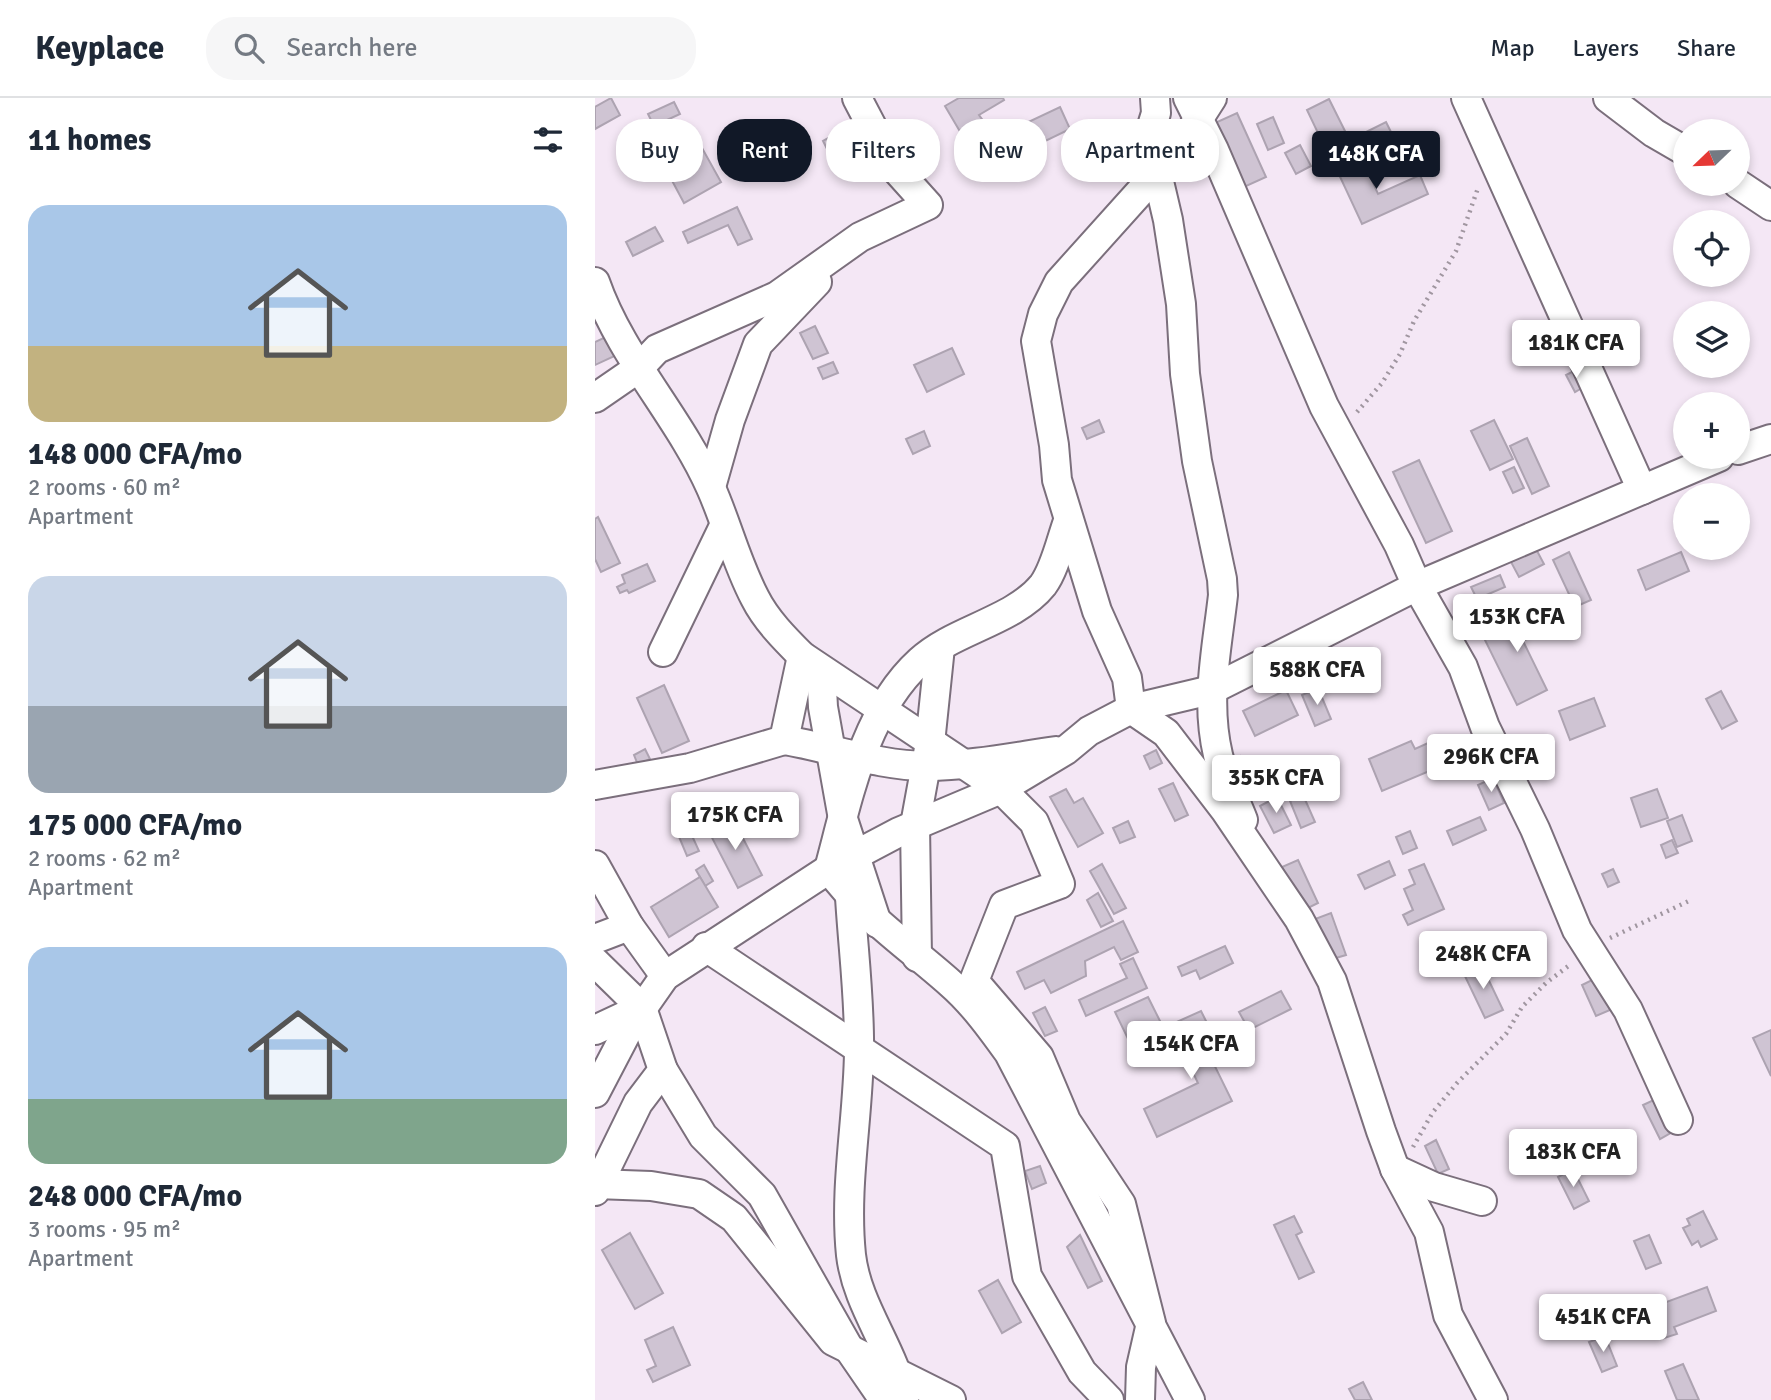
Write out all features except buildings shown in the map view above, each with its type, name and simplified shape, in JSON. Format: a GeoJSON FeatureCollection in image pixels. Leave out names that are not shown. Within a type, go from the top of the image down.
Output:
{"type":"FeatureCollection","features":[{"type":"Feature","properties":{"kind":"street"},"geometry":{"type":"LineString","coordinates":[[595,398],[640,367],[657,349],[776,296],[860,237],[928,205],[892,166],[857,98]]}},
{"type":"Feature","properties":{"kind":"street"},"geometry":{"type":"LineString","coordinates":[[1466,98],[1642,490]]}},
{"type":"Feature","properties":{"kind":"street"},"geometry":{"type":"LineString","coordinates":[[1608,98],[1645,127],[1673,144]]}},
{"type":"Feature","properties":{"kind":"street"},"geometry":{"type":"LineString","coordinates":[[1199,105],[1214,150],[1324,406],[1399,545],[1417,586],[1463,667],[1502,765],[1535,829],[1577,929],[1629,1010],[1678,1120]]}},
{"type":"Feature","properties":{"kind":"street"},"geometry":{"type":"LineString","coordinates":[[1149,182],[1059,282],[1043,314],[1036,341],[1054,444],[1057,480],[1068,521],[1097,611],[1127,678],[1131,709],[1166,733],[1255,852],[1299,919],[1332,981],[1395,1169],[1429,1232],[1448,1315],[1493,1400]]}},
{"type":"Feature","properties":{"kind":"street"},"geometry":{"type":"LineString","coordinates":[[1159,182],[1181,304],[1185,374],[1197,461],[1222,579],[1223,595],[1210,690],[1219,758],[1255,852]]}},
{"type":"Feature","properties":{"kind":"street"},"geometry":{"type":"LineString","coordinates":[[1750,192],[1771,206]]}},
{"type":"Feature","properties":{"kind":"street"},"geometry":{"type":"LineString","coordinates":[[711,487],[730,420],[758,344],[860,237]]}},
{"type":"Feature","properties":{"kind":"street"},"geometry":{"type":"LineString","coordinates":[[595,282],[618,336],[640,367],[711,487],[724,526],[756,600],[779,632],[811,663],[880,710],[928,754]]}},
{"type":"Feature","properties":{"kind":"street"},"geometry":{"type":"LineString","coordinates":[[1750,446],[1771,439]]}},
{"type":"Feature","properties":{"kind":"street"},"geometry":{"type":"LineString","coordinates":[[595,1093],[642,1008],[665,976],[829,869],[915,825],[1001,789],[1066,750],[1089,731],[1131,709],[1210,690],[1417,586],[1691,469]]}},
{"type":"Feature","properties":{"kind":"street"},"geometry":{"type":"LineString","coordinates":[[829,869],[880,710],[920,661],[940,647],[1027,600],[1044,584],[1068,521]]}},
{"type":"Feature","properties":{"kind":"street"},"geometry":{"type":"LineString","coordinates":[[663,652],[724,526]]}},
{"type":"Feature","properties":{"kind":"street"},"geometry":{"type":"LineString","coordinates":[[917,957],[915,825],[928,754],[940,647]]}},
{"type":"Feature","properties":{"kind":"street"},"geometry":{"type":"LineString","coordinates":[[784,740],[811,663]]}},
{"type":"Feature","properties":{"kind":"street"},"geometry":{"type":"LineString","coordinates":[[811,663],[823,707],[843,819],[857,854],[878,926]]}},
{"type":"Feature","properties":{"kind":"street"},"geometry":{"type":"LineString","coordinates":[[595,785],[690,768],[784,740],[831,747],[863,758],[928,754],[962,763],[1001,789],[1034,822],[1060,884],[1003,905],[974,981],[1039,1057],[1066,1121],[1121,1205],[1151,1323],[1141,1367],[1140,1400]]}},
{"type":"Feature","properties":{"kind":"street"},"geometry":{"type":"LineString","coordinates":[[962,763],[1066,750]]}},
{"type":"Feature","properties":{"kind":"street"},"geometry":{"type":"LineString","coordinates":[[595,865],[629,926],[665,976]]}},
{"type":"Feature","properties":{"kind":"street"},"geometry":{"type":"LineString","coordinates":[[829,869],[850,897],[878,926],[951,984],[980,1014],[1009,1053],[1190,1400]]}},
{"type":"Feature","properties":{"kind":"street"},"geometry":{"type":"LineString","coordinates":[[850,897],[859,1049],[856,1114],[847,1196],[851,1259],[869,1312],[901,1387]]}},
{"type":"Feature","properties":{"kind":"street"},"geometry":{"type":"LineString","coordinates":[[595,939],[629,926]]}},
{"type":"Feature","properties":{"kind":"street"},"geometry":{"type":"LineString","coordinates":[[706,947],[1005,1146],[1027,1276],[1082,1372],[1109,1400]]}},
{"type":"Feature","properties":{"kind":"street"},"geometry":{"type":"LineString","coordinates":[[595,962],[642,1008],[663,1070],[703,1136],[762,1195],[851,1352],[884,1400]]}},
{"type":"Feature","properties":{"kind":"street"},"geometry":{"type":"LineString","coordinates":[[595,1030],[642,1008]]}},
{"type":"Feature","properties":{"kind":"street"},"geometry":{"type":"LineString","coordinates":[[663,1070],[638,1103],[596,1186],[651,1186],[699,1194],[734,1218],[833,1341],[901,1387],[951,1400]]}},
{"type":"Feature","properties":{"kind":"street"},"geometry":{"type":"LineString","coordinates":[[1395,1169],[1434,1187],[1482,1201]]}},
{"type":"Feature","properties":{"kind":"path"},"geometry":{"type":"LineString","coordinates":[[1343,441],[1350,422],[1383,383],[1400,354],[1414,321],[1456,251],[1490,153]]}},
{"type":"Feature","properties":{"kind":"path"},"geometry":{"type":"LineString","coordinates":[[1395,1169],[1404,1161],[1433,1112],[1506,1034],[1522,1007],[1546,983],[1590,949],[1691,900]]}}]}
